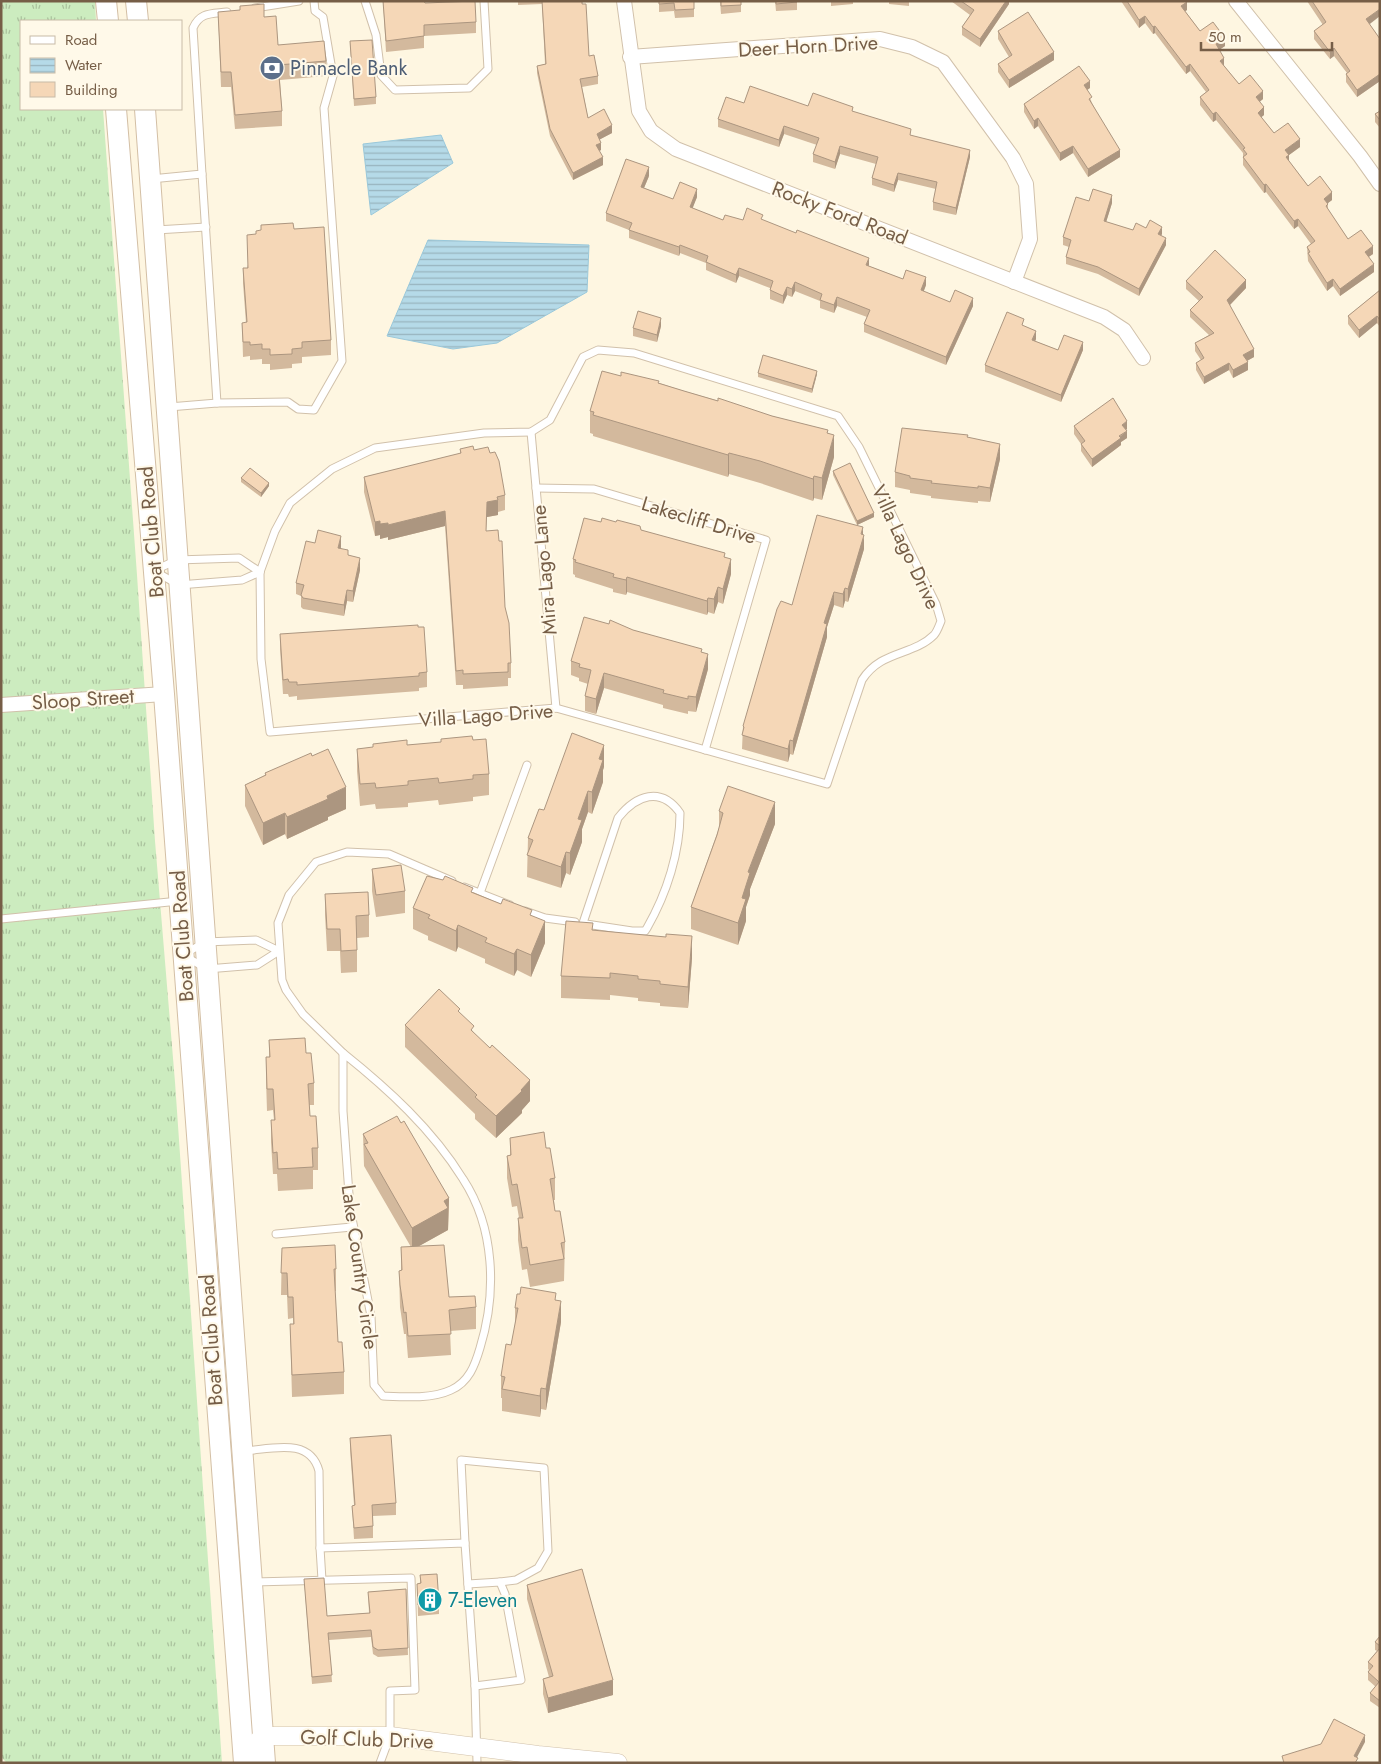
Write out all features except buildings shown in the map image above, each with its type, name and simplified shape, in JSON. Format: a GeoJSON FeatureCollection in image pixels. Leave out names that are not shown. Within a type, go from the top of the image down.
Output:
{"type":"FeatureCollection","features":[{"type":"Feature","properties":{"kind":"main road"},"geometry":{"type":"LineString","coordinates":[[106,1],[108,20]]}},
{"type":"Feature","properties":{"kind":"main road"},"geometry":{"type":"LineString","coordinates":[[136,1],[138,20]]}},
{"type":"Feature","properties":{"kind":"main road","name":"Boat Club Road"},"geometry":{"type":"LineString","coordinates":[[116,110],[164,694],[246,1760]]}},
{"type":"Feature","properties":{"kind":"main road","name":"Boat Club Road"},"geometry":{"type":"LineString","coordinates":[[145,110],[178,585],[265,1763]]}},
{"type":"Feature","properties":{"kind":"street","name":"Rocky Ford Road"},"geometry":{"type":"LineString","coordinates":[[624,1],[630,57],[639,111],[651,131],[676,149],[1104,317],[1124,330],[1143,358]]}},
{"type":"Feature","properties":{"kind":"street"},"geometry":{"type":"LineString","coordinates":[[1236,1],[1360,156],[1380,184]]}},
{"type":"Feature","properties":{"kind":"street","name":"Deer Horn Drive"},"geometry":{"type":"LineString","coordinates":[[630,57],[880,39],[912,47],[943,62],[1013,158],[1026,184],[1030,239],[1014,282]]}},
{"type":"Feature","properties":{"kind":"street","name":"Sloop Street"},"geometry":{"type":"LineString","coordinates":[[1,705],[164,694]]}},
{"type":"Feature","properties":{"kind":"street"},"geometry":{"type":"LineString","coordinates":[[246,1760],[263,1736]]}},
{"type":"Feature","properties":{"kind":"street","name":"Golf Club Drive"},"geometry":{"type":"LineString","coordinates":[[263,1736],[390,1736],[477,1754],[618,1763]]}},
{"type":"Feature","properties":{"kind":"street","name":"Golf Club Drive"},"geometry":{"type":"LineString","coordinates":[[520,1763],[538,1759]]}},
{"type":"Feature","properties":{"kind":"lane"},"geometry":{"type":"LineString","coordinates":[[251,8],[299,1]]}},
{"type":"Feature","properties":{"kind":"lane"},"geometry":{"type":"LineString","coordinates":[[166,408],[217,403],[288,402],[298,409],[314,410],[342,361],[324,108],[333,76],[323,17],[315,10],[314,1]]}},
{"type":"Feature","properties":{"kind":"lane"},"geometry":{"type":"LineString","coordinates":[[365,1],[376,35],[381,75],[395,90],[469,88],[488,69],[484,1]]}},
{"type":"Feature","properties":{"kind":"lane"},"geometry":{"type":"LineString","coordinates":[[217,403],[193,28],[197,19],[202,15],[231,11]]}},
{"type":"Feature","properties":{"kind":"lane"},"geometry":{"type":"LineString","coordinates":[[151,179],[202,174]]}},
{"type":"Feature","properties":{"kind":"lane"},"geometry":{"type":"LineString","coordinates":[[154,230],[206,227]]}},
{"type":"Feature","properties":{"kind":"lane","name":"Villa Lago Drive"},"geometry":{"type":"LineString","coordinates":[[598,350],[634,354],[838,416],[859,447],[936,604],[941,621],[935,635],[870,668],[862,680],[827,784],[556,708],[270,732],[261,659],[260,572],[275,531],[290,503],[332,469],[375,448],[450,437],[531,432],[550,420],[583,357],[598,350]]}},
{"type":"Feature","properties":{"kind":"lane","name":"Mira Lago Lane"},"geometry":{"type":"LineString","coordinates":[[531,432],[556,708]]}},
{"type":"Feature","properties":{"kind":"lane","name":"Lakecliff Drive"},"geometry":{"type":"LineString","coordinates":[[536,488],[594,489],[766,540],[705,750]]}},
{"type":"Feature","properties":{"kind":"lane"},"geometry":{"type":"LineString","coordinates":[[154,570],[177,560],[240,558],[260,572]]}},
{"type":"Feature","properties":{"kind":"lane"},"geometry":{"type":"LineString","coordinates":[[154,570],[178,585],[242,580],[260,572]]}},
{"type":"Feature","properties":{"kind":"lane"},"geometry":{"type":"LineString","coordinates":[[480,893],[527,765]]}},
{"type":"Feature","properties":{"kind":"lane","name":"Lake Country Circle"},"geometry":{"type":"LineString","coordinates":[[343,1053],[344,1138],[352,1227],[371,1316],[376,1390],[383,1396],[439,1394],[452,1390],[470,1374],[481,1345],[489,1311],[490,1267],[482,1220],[464,1180],[429,1134],[401,1104],[343,1053],[303,1014],[286,990],[282,980],[278,923],[290,894],[316,862],[346,852],[368,851],[389,854],[530,913],[583,923],[641,932],[647,928],[668,885],[680,828],[680,813],[668,799],[652,796],[643,798],[625,809],[618,818],[583,923]]}},
{"type":"Feature","properties":{"kind":"lane"},"geometry":{"type":"LineString","coordinates":[[1,919],[179,901]]}},
{"type":"Feature","properties":{"kind":"lane"},"geometry":{"type":"LineString","coordinates":[[256,940],[279,951],[256,965],[207,969],[183,955],[205,942],[256,940]]}},
{"type":"Feature","properties":{"kind":"lane"},"geometry":{"type":"LineString","coordinates":[[276,1234],[352,1227]]}},
{"type":"Feature","properties":{"kind":"lane"},"geometry":{"type":"LineString","coordinates":[[242,1451],[297,1448],[310,1454],[316,1460],[319,1471],[322,1580]]}},
{"type":"Feature","properties":{"kind":"lane"},"geometry":{"type":"LineString","coordinates":[[468,1584],[516,1580],[538,1568],[548,1551],[544,1468],[461,1460],[465,1543],[475,1686],[477,1754]]}},
{"type":"Feature","properties":{"kind":"lane"},"geometry":{"type":"LineString","coordinates":[[320,1548],[465,1543]]}},
{"type":"Feature","properties":{"kind":"lane"},"geometry":{"type":"LineString","coordinates":[[252,1582],[411,1578],[415,1690],[390,1691],[390,1736],[380,1763]]}},
{"type":"Feature","properties":{"kind":"lane"},"geometry":{"type":"LineString","coordinates":[[475,1686],[521,1680],[505,1594],[500,1582]]}},
{"type":"Feature","properties":{"kind":"green space"},"geometry":{"type":"Polygon","coordinates":[[[1,1],[95,1],[96,20],[20,20],[20,110],[103,110],[155,841],[175,1082],[222,1763],[7,1763],[1,1757],[1,1]]]}},
{"type":"Feature","properties":{"kind":"water"},"geometry":{"type":"Polygon","coordinates":[[[441,135],[453,163],[371,215],[363,144],[441,135]]]}},
{"type":"Feature","properties":{"kind":"water"},"geometry":{"type":"Polygon","coordinates":[[[428,240],[589,245],[587,292],[497,343],[453,349],[387,336],[428,240]]]}},
{"type":"Feature","properties":{"kind":"place","name":"Pinnacle Bank"},"geometry":{"type":"Point","coordinates":[272,68]}},
{"type":"Feature","properties":{"kind":"place","name":"7-Eleven"},"geometry":{"type":"Point","coordinates":[430,1600]}}]}
